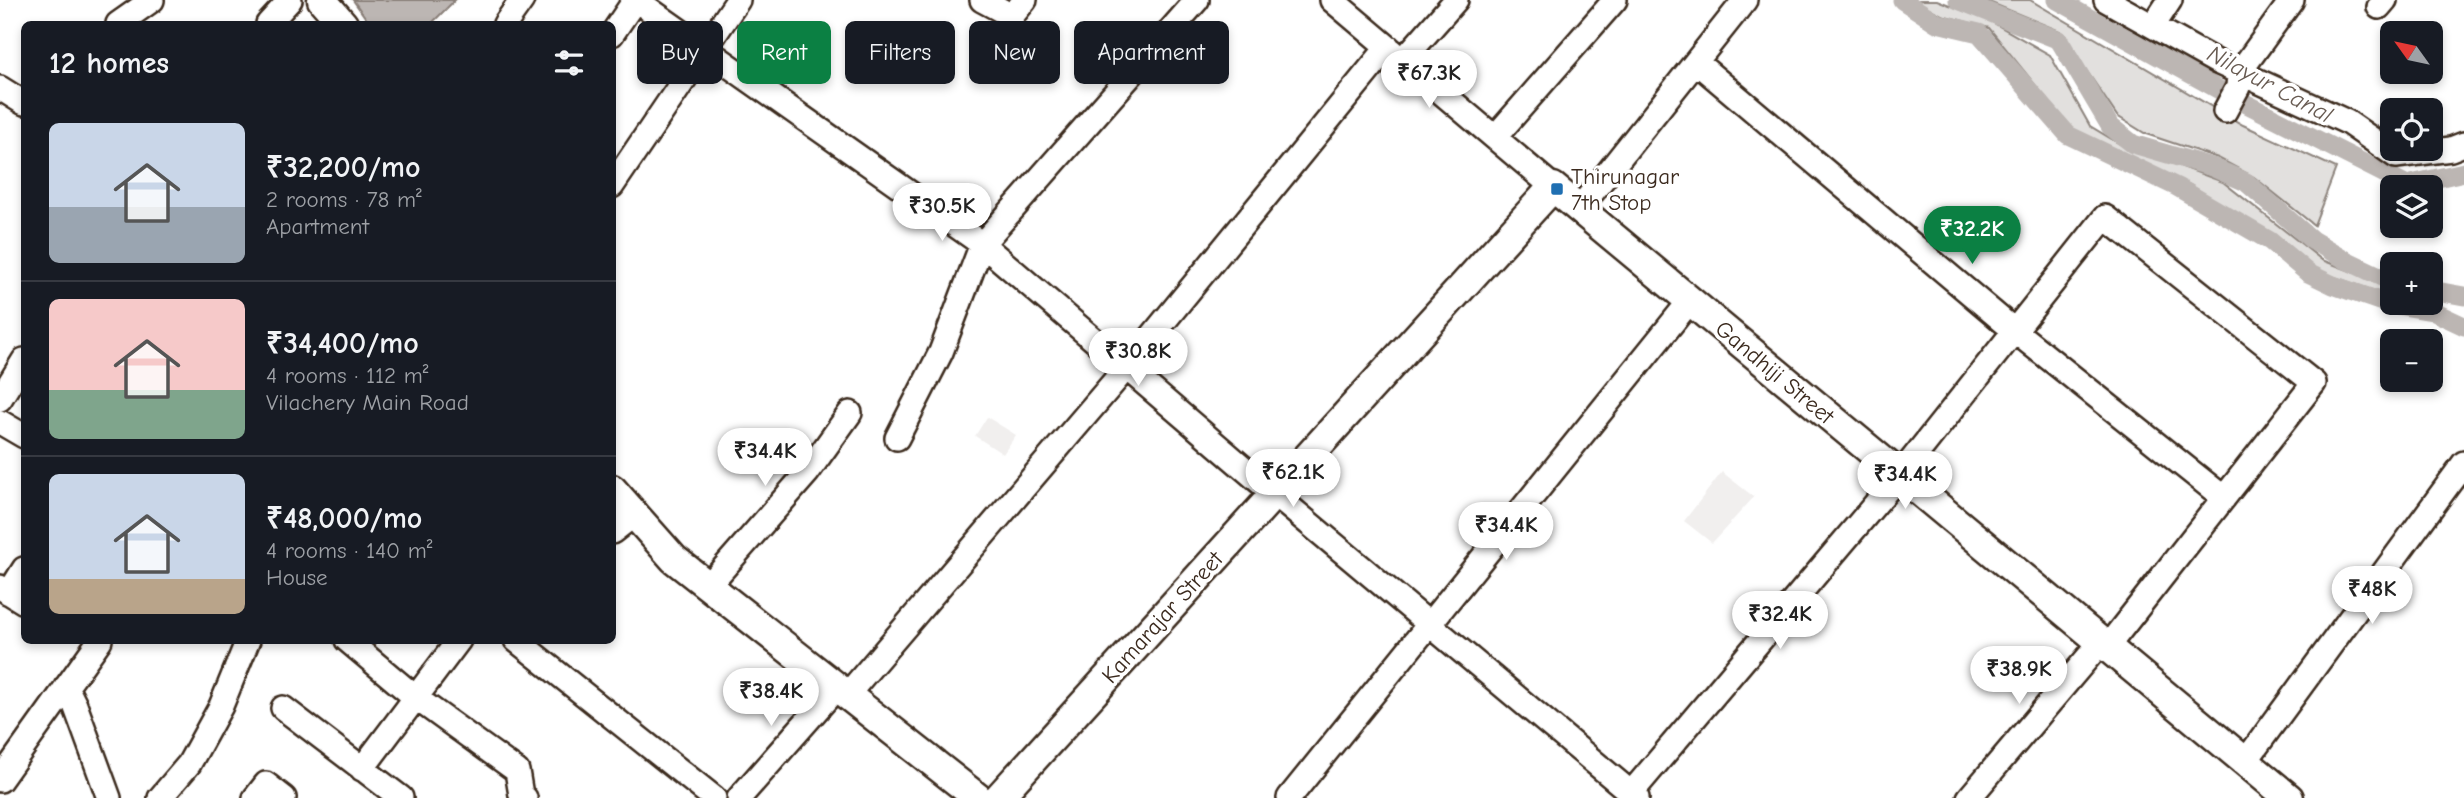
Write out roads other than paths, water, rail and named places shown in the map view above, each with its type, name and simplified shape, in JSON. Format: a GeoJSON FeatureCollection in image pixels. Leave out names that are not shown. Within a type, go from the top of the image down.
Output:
{"type":"FeatureCollection","features":[{"type":"Feature","properties":{"kind":"main road"},"geometry":{"type":"LineString","coordinates":[[322,0],[340,21]]}},
{"type":"Feature","properties":{"kind":"main road","name":"Gandhiji Street"},"geometry":{"type":"LineString","coordinates":[[1552,187],[2245,762],[2281,796]]}},
{"type":"Feature","properties":{"kind":"main road","name":"Kamarajar Street"},"geometry":{"type":"LineString","coordinates":[[998,798],[1552,187]]}},
{"type":"Feature","properties":{"kind":"main road"},"geometry":{"type":"LineString","coordinates":[[616,493],[674,559],[978,798]]}},
{"type":"Feature","properties":{"kind":"street"},"geometry":{"type":"LineString","coordinates":[[122,21],[152,0]]}},
{"type":"Feature","properties":{"kind":"street"},"geometry":{"type":"LineString","coordinates":[[271,21],[290,0]]}},
{"type":"Feature","properties":{"kind":"street"},"geometry":{"type":"LineString","coordinates":[[507,21],[522,0]]}},
{"type":"Feature","properties":{"kind":"street"},"geometry":{"type":"LineString","coordinates":[[616,28],[636,0],[666,21]]}},
{"type":"Feature","properties":{"kind":"street"},"geometry":{"type":"LineString","coordinates":[[723,22],[738,0]]}},
{"type":"Feature","properties":{"kind":"street"},"geometry":{"type":"LineString","coordinates":[[982,0],[1012,16],[1026,0]]}},
{"type":"Feature","properties":{"kind":"street"},"geometry":{"type":"LineString","coordinates":[[897,438],[942,352],[982,244],[1196,0]]}},
{"type":"Feature","properties":{"kind":"street"},"geometry":{"type":"LineString","coordinates":[[1332,0],[1552,187]]}},
{"type":"Feature","properties":{"kind":"street"},"geometry":{"type":"LineString","coordinates":[[739,798],[842,691],[1126,368],[1396,53],[1456,0]]}},
{"type":"Feature","properties":{"kind":"street"},"geometry":{"type":"LineString","coordinates":[[1495,137],[1615,0]]}},
{"type":"Feature","properties":{"kind":"street"},"geometry":{"type":"LineString","coordinates":[[1579,209],[1745,0]]}},
{"type":"Feature","properties":{"kind":"street"},"geometry":{"type":"LineString","coordinates":[[2106,0],[2239,80],[2347,122],[2396,156],[2451,149],[2464,144]]}},
{"type":"Feature","properties":{"kind":"street"},"geometry":{"type":"LineString","coordinates":[[2153,26],[2170,0]]}},
{"type":"Feature","properties":{"kind":"street"},"geometry":{"type":"LineString","coordinates":[[2225,111],[2239,80],[2292,0]]}},
{"type":"Feature","properties":{"kind":"street"},"geometry":{"type":"LineString","coordinates":[[723,62],[982,244],[1632,797],[1900,475],[2105,217],[2315,383],[2104,645],[1969,798]]}},
{"type":"Feature","properties":{"kind":"street"},"geometry":{"type":"LineString","coordinates":[[1696,62],[2016,332],[2224,498]]}},
{"type":"Feature","properties":{"kind":"street"},"geometry":{"type":"LineString","coordinates":[[616,180],[681,84]]}},
{"type":"Feature","properties":{"kind":"street"},"geometry":{"type":"LineString","coordinates":[[0,88],[21,101]]}},
{"type":"Feature","properties":{"kind":"street"},"geometry":{"type":"LineString","coordinates":[[1289,798],[1690,301]]}},
{"type":"Feature","properties":{"kind":"street"},"geometry":{"type":"LineString","coordinates":[[0,398],[21,365]]}},
{"type":"Feature","properties":{"kind":"street"},"geometry":{"type":"LineString","coordinates":[[708,586],[807,473],[850,413]]}},
{"type":"Feature","properties":{"kind":"street"},"geometry":{"type":"LineString","coordinates":[[0,422],[21,434]]}},
{"type":"Feature","properties":{"kind":"street"},"geometry":{"type":"LineString","coordinates":[[2245,762],[2464,463]]}},
{"type":"Feature","properties":{"kind":"street"},"geometry":{"type":"LineString","coordinates":[[616,530],[635,514]]}},
{"type":"Feature","properties":{"kind":"street"},"geometry":{"type":"LineString","coordinates":[[11,594],[21,575]]}},
{"type":"Feature","properties":{"kind":"street"},"geometry":{"type":"LineString","coordinates":[[0,780],[66,687],[93,644]]}},
{"type":"Feature","properties":{"kind":"street"},"geometry":{"type":"LineString","coordinates":[[160,798],[189,764],[221,706],[246,644]]}},
{"type":"Feature","properties":{"kind":"street"},"geometry":{"type":"LineString","coordinates":[[352,644],[416,698],[517,771],[521,795],[525,798]]}},
{"type":"Feature","properties":{"kind":"street"},"geometry":{"type":"LineString","coordinates":[[362,769],[456,644]]}},
{"type":"Feature","properties":{"kind":"street"},"geometry":{"type":"LineString","coordinates":[[521,644],[715,798]]}},
{"type":"Feature","properties":{"kind":"street"},"geometry":{"type":"LineString","coordinates":[[66,687],[109,798]]}},
{"type":"Feature","properties":{"kind":"street"},"geometry":{"type":"LineString","coordinates":[[283,708],[401,798]]}},
{"type":"Feature","properties":{"kind":"street"},"geometry":{"type":"LineString","coordinates":[[255,798],[266,784],[284,798]]}},
{"type":"Feature","properties":{"kind":"waterway"},"geometry":{"type":"LineString","coordinates":[[1902,0],[1937,23],[1979,33],[2068,135],[2177,187],[2270,241],[2308,273],[2333,285],[2385,303],[2432,311],[2464,326]]}},
{"type":"Feature","properties":{"kind":"waterway"},"geometry":{"type":"LineString","coordinates":[[1958,0],[2059,40],[2110,126],[2133,144],[2212,167],[2246,182],[2312,240],[2380,276]]}},
{"type":"Feature","properties":{"kind":"waterway","name":"Nilayur Canal"},"geometry":{"type":"LineString","coordinates":[[2057,0],[2223,92],[2407,185],[2464,172]]}},
{"type":"Feature","properties":{"kind":"waterway"},"geometry":{"type":"LineString","coordinates":[[2443,292],[2464,296]]}},
{"type":"Feature","properties":{"kind":"place","name":"Thirunagar 7th Stop"},"geometry":{"type":"Point","coordinates":[1557,189]}}]}
